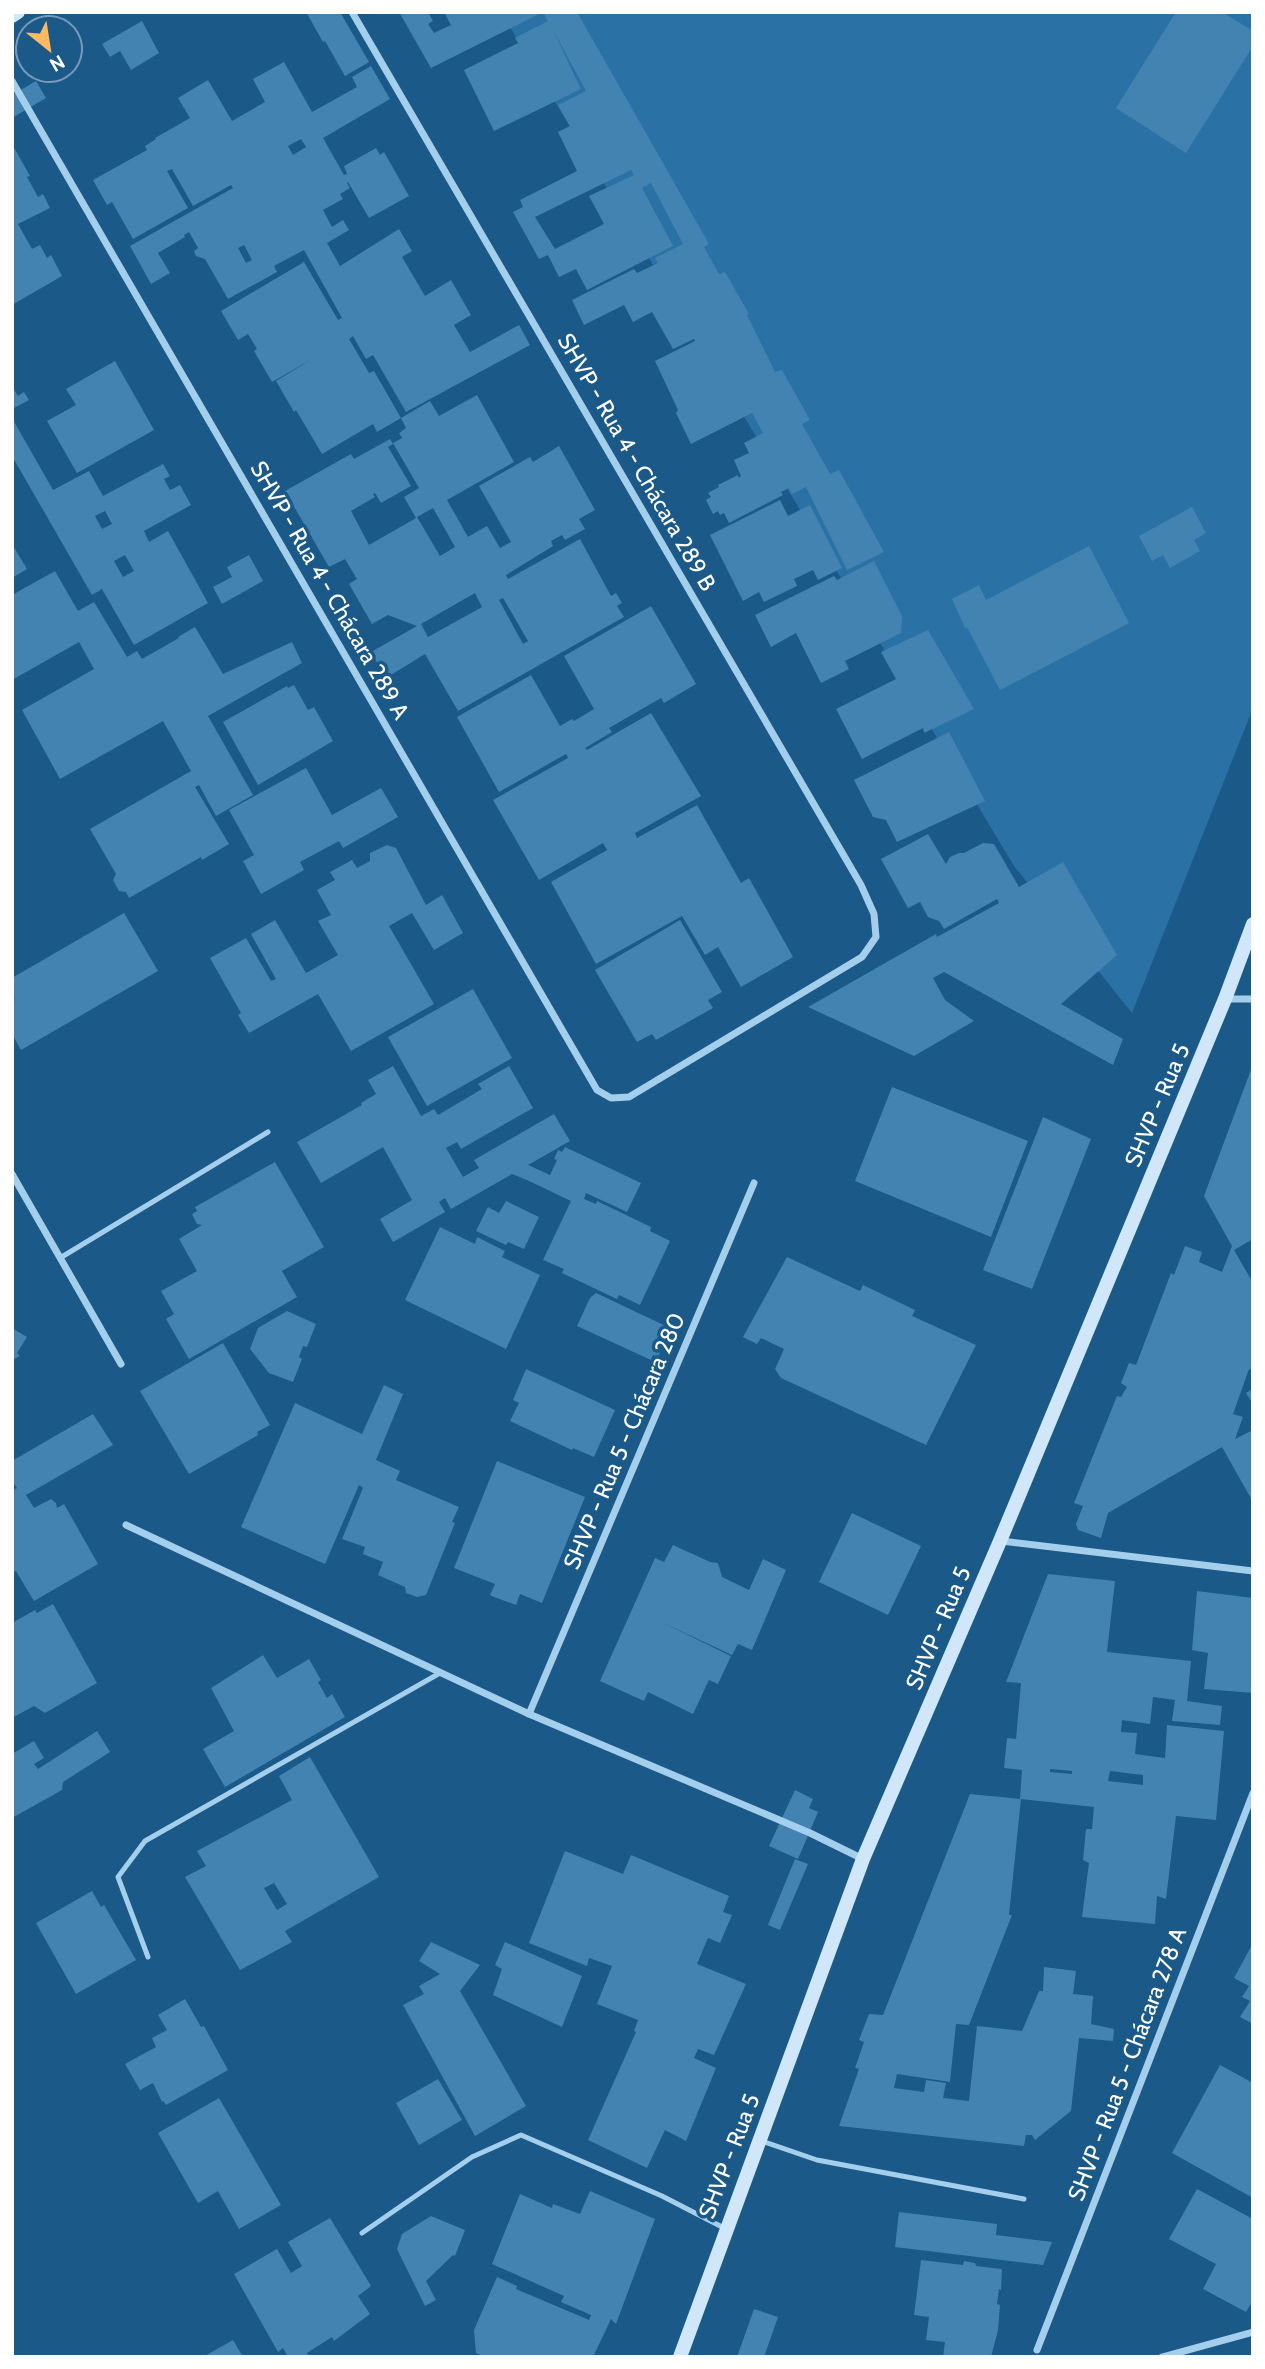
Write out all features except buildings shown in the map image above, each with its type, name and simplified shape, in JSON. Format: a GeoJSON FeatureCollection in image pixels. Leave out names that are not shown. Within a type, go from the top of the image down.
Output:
{"type":"FeatureCollection","features":[{"type":"Feature","properties":{"kind":"street"},"geometry":{"type":"LineString","coordinates":[[12,16],[19,12]]}},
{"type":"Feature","properties":{"kind":"street","name":"SHVP - Rua 4 - Chácara 289 B"},"geometry":{"type":"LineString","coordinates":[[352,12],[861,885],[874,914],[877,937],[862,957],[629,1097]]}},
{"type":"Feature","properties":{"kind":"street","name":"SHVP - Rua 4 - Chácara 289 A"},"geometry":{"type":"LineString","coordinates":[[12,81],[597,1090],[611,1098],[629,1097]]}},
{"type":"Feature","properties":{"kind":"street","name":"SHVP - Rua 5"},"geometry":{"type":"LineString","coordinates":[[684,2356],[726,2229],[863,1859],[1000,1541],[1225,999],[1253,923]]}},
{"type":"Feature","properties":{"kind":"street"},"geometry":{"type":"LineString","coordinates":[[1225,999],[1253,999]]}},
{"type":"Feature","properties":{"kind":"street"},"geometry":{"type":"LineString","coordinates":[[12,1174],[121,1364]]}},
{"type":"Feature","properties":{"kind":"street","name":"SHVP - Rua 5 - Chácara 280"},"geometry":{"type":"LineString","coordinates":[[529,1714],[754,1183]]}},
{"type":"Feature","properties":{"kind":"street"},"geometry":{"type":"LineString","coordinates":[[126,1525],[529,1714],[810,1833],[863,1859]]}},
{"type":"Feature","properties":{"kind":"street"},"geometry":{"type":"LineString","coordinates":[[1000,1541],[1253,1571]]}},
{"type":"Feature","properties":{"kind":"street","name":"SHVP - Rua 5 - Chácara 278 A"},"geometry":{"type":"LineString","coordinates":[[1037,2350],[1253,1793]]}},
{"type":"Feature","properties":{"kind":"street"},"geometry":{"type":"LineString","coordinates":[[1162,2357],[1253,2332]]}},
{"type":"Feature","properties":{"kind":"lane"},"geometry":{"type":"LineString","coordinates":[[60,1258],[268,1132]]}},
{"type":"Feature","properties":{"kind":"lane"},"geometry":{"type":"LineString","coordinates":[[148,1957],[118,1877],[145,1841],[440,1673]]}},
{"type":"Feature","properties":{"kind":"lane"},"geometry":{"type":"LineString","coordinates":[[362,2233],[472,2157],[521,2135],[662,2196],[726,2229]]}},
{"type":"Feature","properties":{"kind":"lane"},"geometry":{"type":"LineString","coordinates":[[759,2140],[817,2160],[1024,2199]]}},
{"type":"Feature","properties":{"kind":"shaded area"},"geometry":{"type":"Polygon","coordinates":[[[501,12],[1253,12],[1253,708],[1132,1013],[1014,866],[501,12]]]}}]}
